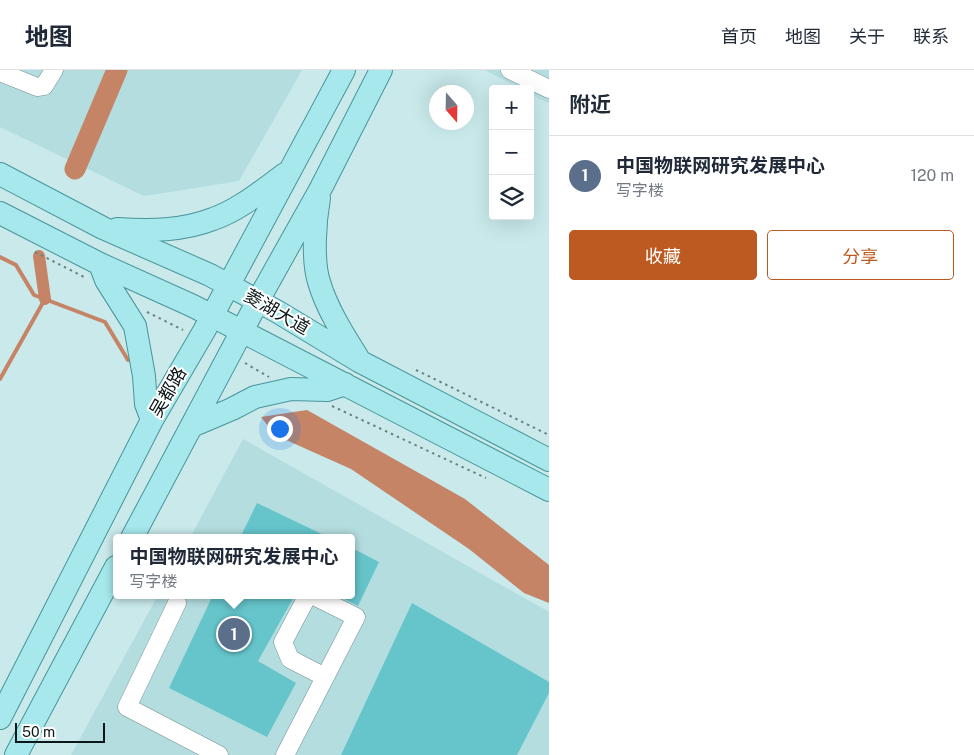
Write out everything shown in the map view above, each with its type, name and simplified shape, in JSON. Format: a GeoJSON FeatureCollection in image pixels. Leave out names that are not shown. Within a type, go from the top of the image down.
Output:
{"type":"FeatureCollection","features":[{"type":"Feature","properties":{"kind":"main road","name":"吴都路"},"geometry":{"type":"LineString","coordinates":[[1,714],[152,420],[199,339],[344,70]]}},
{"type":"Feature","properties":{"kind":"main road","name":"吴都路"},"geometry":{"type":"LineString","coordinates":[[134,534],[257,301],[321,188],[381,70]]}},
{"type":"Feature","properties":{"kind":"main road"},"geometry":{"type":"LineString","coordinates":[[103,228],[175,229],[215,219],[245,202],[290,171]]}},
{"type":"Feature","properties":{"kind":"main road","name":"菱湖大道"},"geometry":{"type":"LineString","coordinates":[[0,174],[103,228],[210,275],[359,361],[549,460]]}},
{"type":"Feature","properties":{"kind":"main road"},"geometry":{"type":"LineString","coordinates":[[321,188],[315,219],[315,260],[318,281],[328,305],[359,361]]}},
{"type":"Feature","properties":{"kind":"main road","name":"菱湖大道"},"geometry":{"type":"LineString","coordinates":[[0,213],[96,273],[212,315],[549,490]]}},
{"type":"Feature","properties":{"kind":"main road"},"geometry":{"type":"LineString","coordinates":[[96,273],[106,280],[135,326],[144,376],[146,404],[152,420]]}},
{"type":"Feature","properties":{"kind":"main road"},"geometry":{"type":"LineString","coordinates":[[192,426],[255,397],[291,389],[327,390],[345,384]]}},
{"type":"Feature","properties":{"kind":"main road"},"geometry":{"type":"LineString","coordinates":[[16,755],[113,573]]}},
{"type":"Feature","properties":{"kind":"main road"},"geometry":{"type":"LineString","coordinates":[[30,727],[32,755]]}},
{"type":"Feature","properties":{"kind":"street"},"geometry":{"type":"LineString","coordinates":[[0,72],[37,87],[44,86],[54,70]]}},
{"type":"Feature","properties":{"kind":"street"},"geometry":{"type":"LineString","coordinates":[[510,70],[549,89]]}},
{"type":"Feature","properties":{"kind":"street"},"geometry":{"type":"LineString","coordinates":[[308,599],[283,642],[290,659],[325,677]]}},
{"type":"Feature","properties":{"kind":"street"},"geometry":{"type":"LineString","coordinates":[[285,755],[356,618],[318,599]]}},
{"type":"Feature","properties":{"kind":"street"},"geometry":{"type":"LineString","coordinates":[[177,603],[126,707],[219,755]]}},
{"type":"Feature","properties":{"kind":"path"},"geometry":{"type":"LineString","coordinates":[[34,251],[96,273]]}},
{"type":"Feature","properties":{"kind":"path"},"geometry":{"type":"LineString","coordinates":[[146,312],[199,339]]}},
{"type":"Feature","properties":{"kind":"path"},"geometry":{"type":"LineString","coordinates":[[229,354],[269,376]]}},
{"type":"Feature","properties":{"kind":"path"},"geometry":{"type":"LineString","coordinates":[[327,404],[487,479]]}},
{"type":"Feature","properties":{"kind":"shaded area"},"geometry":{"type":"Polygon","coordinates":[[[0,70],[302,70],[239,181],[144,196],[0,127],[0,70]]]}},
{"type":"Feature","properties":{"kind":"shaded area"},"geometry":{"type":"Polygon","coordinates":[[[485,70],[549,70],[549,103],[534,96],[534,85],[513,85],[485,70]]]}},
{"type":"Feature","properties":{"kind":"shaded area"},"geometry":{"type":"Polygon","coordinates":[[[307,410],[465,499],[549,565],[549,603],[524,593],[469,549],[351,469],[275,435],[261,417],[307,410]]]}},
{"type":"Feature","properties":{"kind":"shaded area"},"geometry":{"type":"Polygon","coordinates":[[[243,439],[549,612],[549,755],[71,755],[156,599],[355,599],[355,534],[192,534],[243,439]]]}},
{"type":"Feature","properties":{"kind":"building"},"geometry":{"type":"Polygon","coordinates":[[[257,503],[322,534],[242,534],[257,503]]]}},
{"type":"Feature","properties":{"kind":"building"},"geometry":{"type":"Polygon","coordinates":[[[355,550],[379,562],[358,606],[345,599],[355,599],[355,550]]]}},
{"type":"Feature","properties":{"kind":"building"},"geometry":{"type":"Polygon","coordinates":[[[211,599],[293,599],[258,661],[296,683],[267,737],[169,688],[211,599]]]}},
{"type":"Feature","properties":{"kind":"building"},"geometry":{"type":"Polygon","coordinates":[[[412,603],[549,682],[549,693],[517,755],[341,755],[412,603]]]}},
{"type":"Feature","properties":{"kind":"waterway"},"geometry":{"type":"LineString","coordinates":[[75,169],[117,70]]}},
{"type":"Feature","properties":{"kind":"waterway"},"geometry":{"type":"LineString","coordinates":[[39,256],[45,299]]}},
{"type":"Feature","properties":{"kind":"waterway"},"geometry":{"type":"LineString","coordinates":[[0,257],[16,265],[34,295],[105,322],[128,360]]}},
{"type":"Feature","properties":{"kind":"waterway"},"geometry":{"type":"LineString","coordinates":[[0,379],[45,299]]}},
{"type":"Feature","properties":{"kind":"place","name":"中国物联网研究发展中心"},"geometry":{"type":"Point","coordinates":[234,634]}}]}
